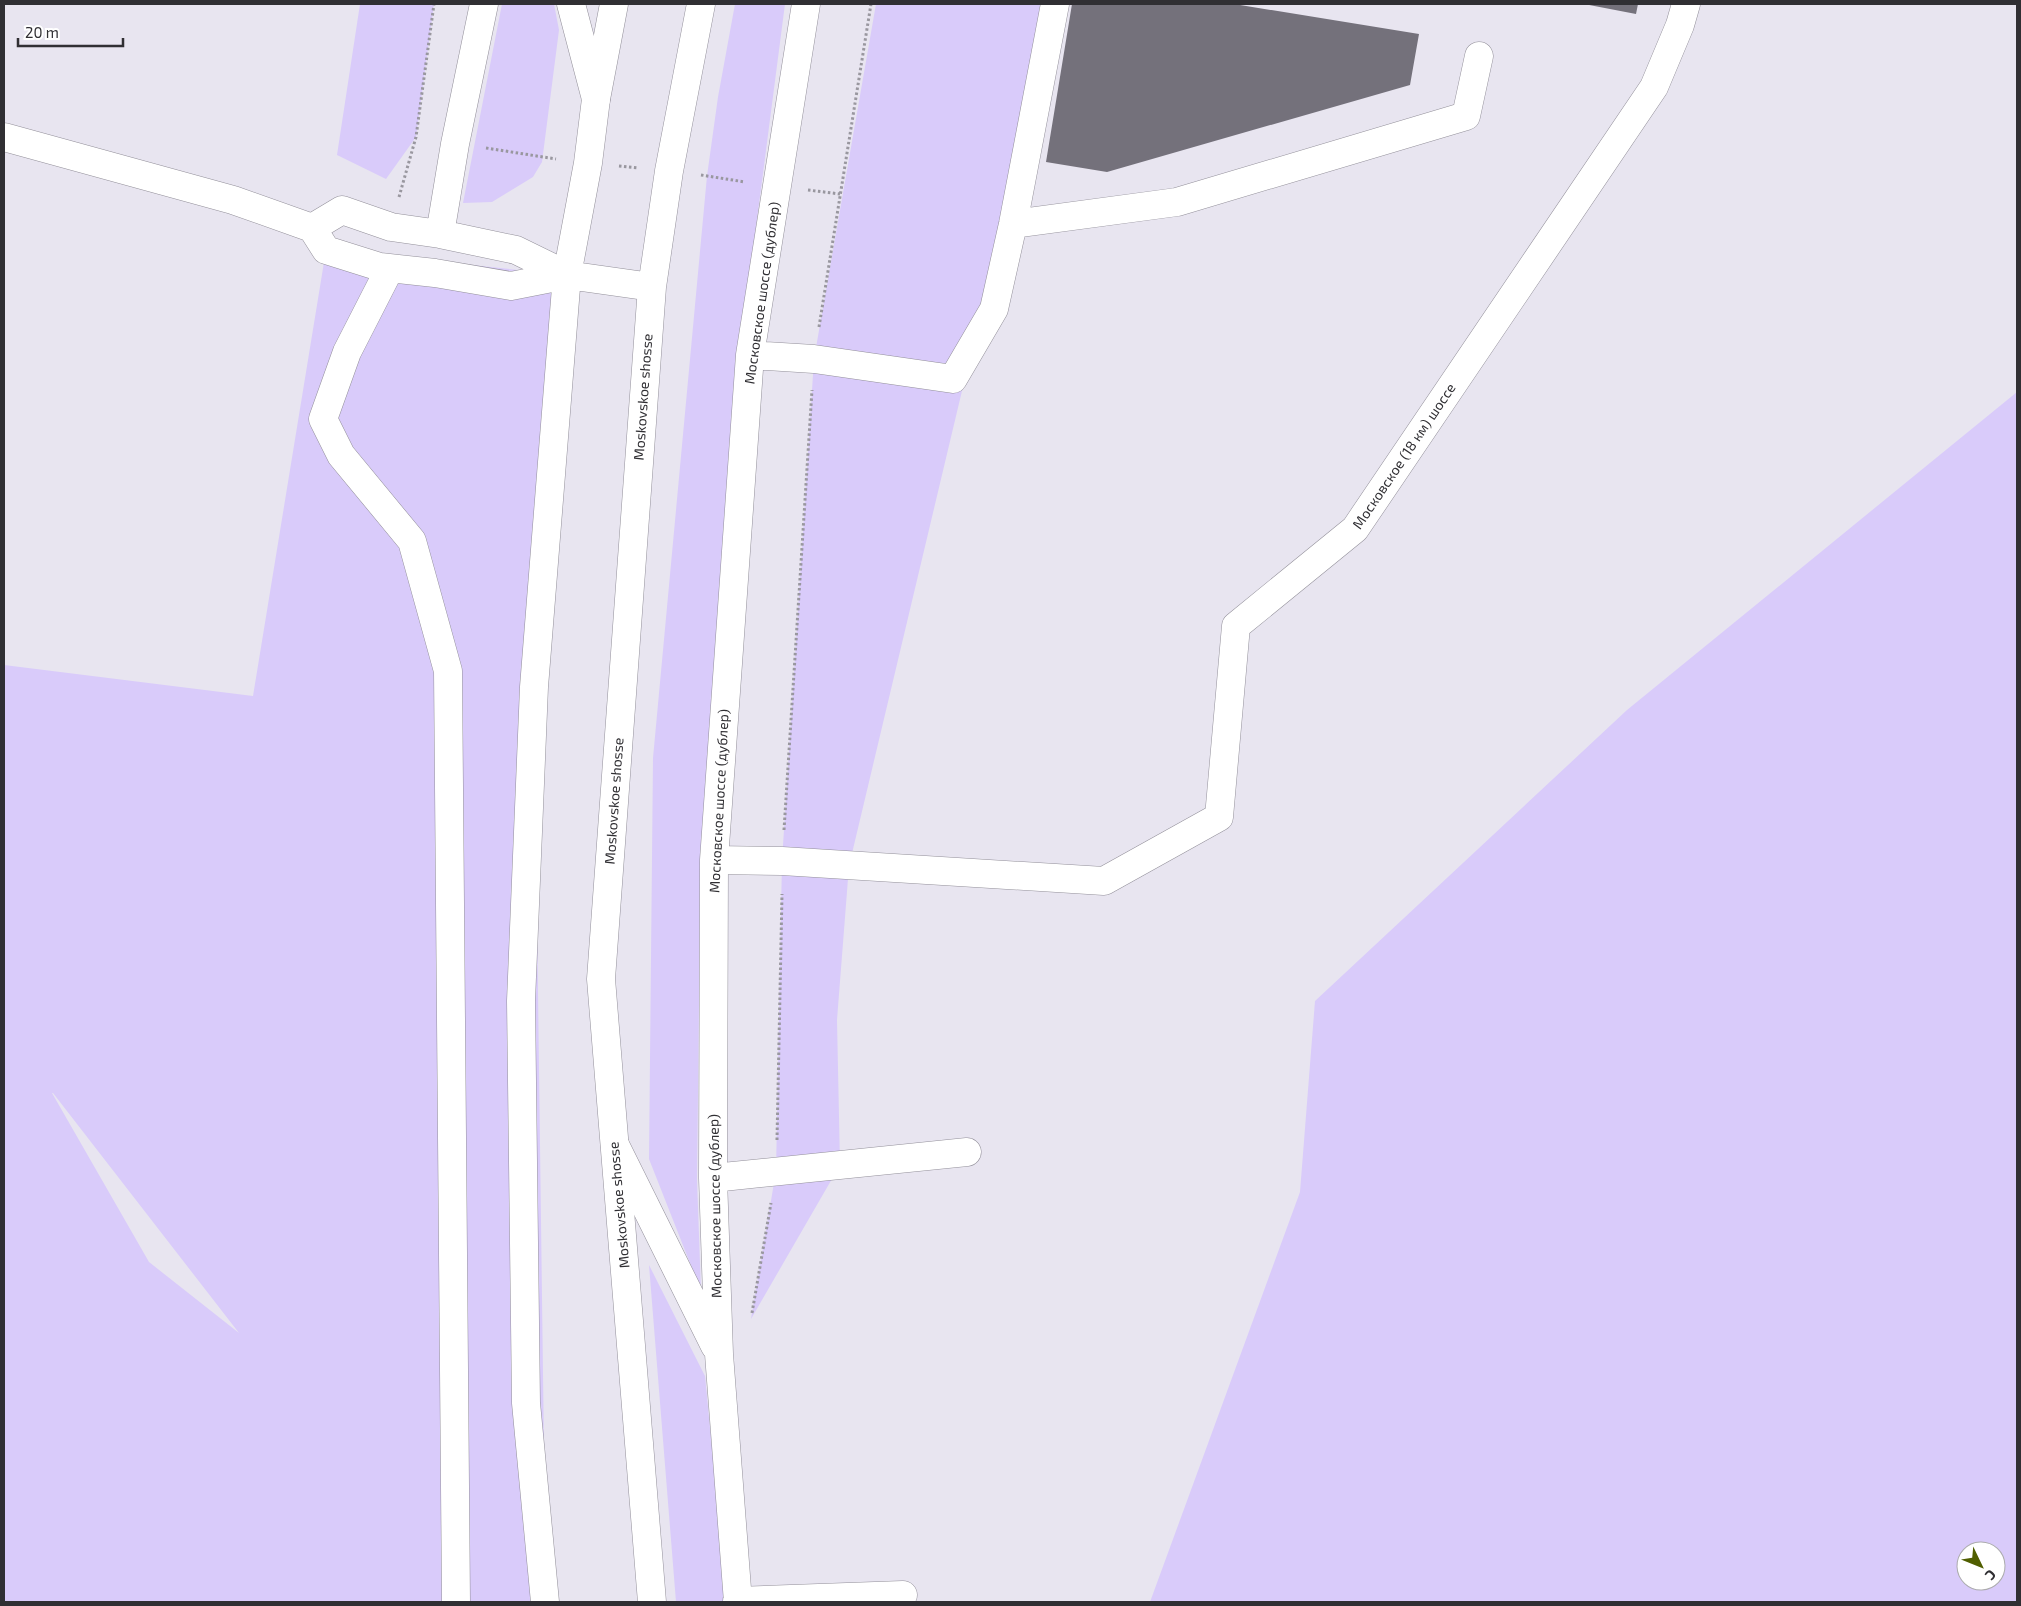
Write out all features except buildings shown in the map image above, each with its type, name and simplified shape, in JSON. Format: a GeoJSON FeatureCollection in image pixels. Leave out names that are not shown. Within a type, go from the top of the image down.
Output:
{"type":"FeatureCollection","features":[{"type":"Feature","properties":{"kind":"street"},"geometry":{"type":"LineString","coordinates":[[440,234],[455,144],[484,4]]}},
{"type":"Feature","properties":{"kind":"street"},"geometry":{"type":"LineString","coordinates":[[572,4],[596,99]]}},
{"type":"Feature","properties":{"kind":"street"},"geometry":{"type":"LineString","coordinates":[[545,1602],[526,1403],[521,1001],[534,687],[567,275],[588,163],[596,99],[614,4]]}},
{"type":"Feature","properties":{"kind":"street","name":"Moskovskoe shosse"},"geometry":{"type":"LineString","coordinates":[[652,1602],[601,979],[652,287],[669,171],[701,4]]}},
{"type":"Feature","properties":{"kind":"street","name":"Московское шоссе (дублер)"},"geometry":{"type":"LineString","coordinates":[[738,1601],[719,1354],[714,1178],[714,860],[750,355],[806,4]]}},
{"type":"Feature","properties":{"kind":"street"},"geometry":{"type":"LineString","coordinates":[[750,355],[814,359],[953,380],[994,309],[1013,224],[1055,4]]}},
{"type":"Feature","properties":{"kind":"street","name":"Московское (18 км) шоссе"},"geometry":{"type":"LineString","coordinates":[[782,862],[1104,881],[1219,817],[1236,626],[1355,529],[1654,87],[1680,25],[1686,4]]}},
{"type":"Feature","properties":{"kind":"street"},"geometry":{"type":"LineString","coordinates":[[1013,224],[1177,202],[1466,116],[1479,56]]}},
{"type":"Feature","properties":{"kind":"street"},"geometry":{"type":"LineString","coordinates":[[4,136],[233,200],[312,228],[326,250],[380,267],[436,273],[511,286],[567,275]]}},
{"type":"Feature","properties":{"kind":"street"},"geometry":{"type":"LineString","coordinates":[[312,228],[342,210],[391,227],[440,234],[516,250],[567,275],[652,287]]}},
{"type":"Feature","properties":{"kind":"street"},"geometry":{"type":"LineString","coordinates":[[390,268],[346,352],[323,419],[341,455],[412,541],[448,671],[456,1602]]}},
{"type":"Feature","properties":{"kind":"street"},"geometry":{"type":"LineString","coordinates":[[714,860],[782,862]]}},
{"type":"Feature","properties":{"kind":"street"},"geometry":{"type":"LineString","coordinates":[[614,1144],[719,1354]]}},
{"type":"Feature","properties":{"kind":"street"},"geometry":{"type":"LineString","coordinates":[[714,1178],[967,1152]]}},
{"type":"Feature","properties":{"kind":"street"},"geometry":{"type":"LineString","coordinates":[[738,1601],[903,1595]]}},
{"type":"Feature","properties":{"kind":"path"},"geometry":{"type":"LineString","coordinates":[[434,4],[416,137],[588,163],[669,171],[840,194]]}},
{"type":"Feature","properties":{"kind":"path"},"geometry":{"type":"LineString","coordinates":[[750,1319],[776,1171],[782,862],[814,359],[870,4]]}},
{"type":"Feature","properties":{"kind":"shaded area"},"geometry":{"type":"Polygon","coordinates":[[[360,4],[434,4],[416,137],[386,179],[337,155],[360,4]]]}},
{"type":"Feature","properties":{"kind":"shaded area"},"geometry":{"type":"Polygon","coordinates":[[[502,4],[554,4],[559,30],[542,162],[533,177],[492,202],[463,203],[502,4]]]}},
{"type":"Feature","properties":{"kind":"shaded area"},"geometry":{"type":"Polygon","coordinates":[[[735,4],[785,4],[746,304],[717,625],[699,1004],[697,1180],[701,1291],[649,1159],[653,758],[707,176],[718,97],[735,4]]]}},
{"type":"Feature","properties":{"kind":"shaded area"},"geometry":{"type":"Polygon","coordinates":[[[876,4],[1054,4],[849,866],[837,1020],[840,1165],[751,1319],[776,1171],[782,861],[814,359],[876,4]]]}},
{"type":"Feature","properties":{"kind":"shaded area"},"geometry":{"type":"Polygon","coordinates":[[[326,250],[567,275],[534,687],[546,1602],[4,1602],[4,665],[253,696],[326,250]],[[53,1093],[149,1262],[239,1333],[53,1093]]]}},
{"type":"Feature","properties":{"kind":"shaded area"},"geometry":{"type":"Polygon","coordinates":[[[2017,392],[2017,1602],[1150,1602],[1300,1192],[1315,1001],[1627,710],[2017,392]]]}},
{"type":"Feature","properties":{"kind":"shaded area"},"geometry":{"type":"Polygon","coordinates":[[[649,1265],[705,1376],[727,1602],[676,1602],[649,1265]]]}}]}
